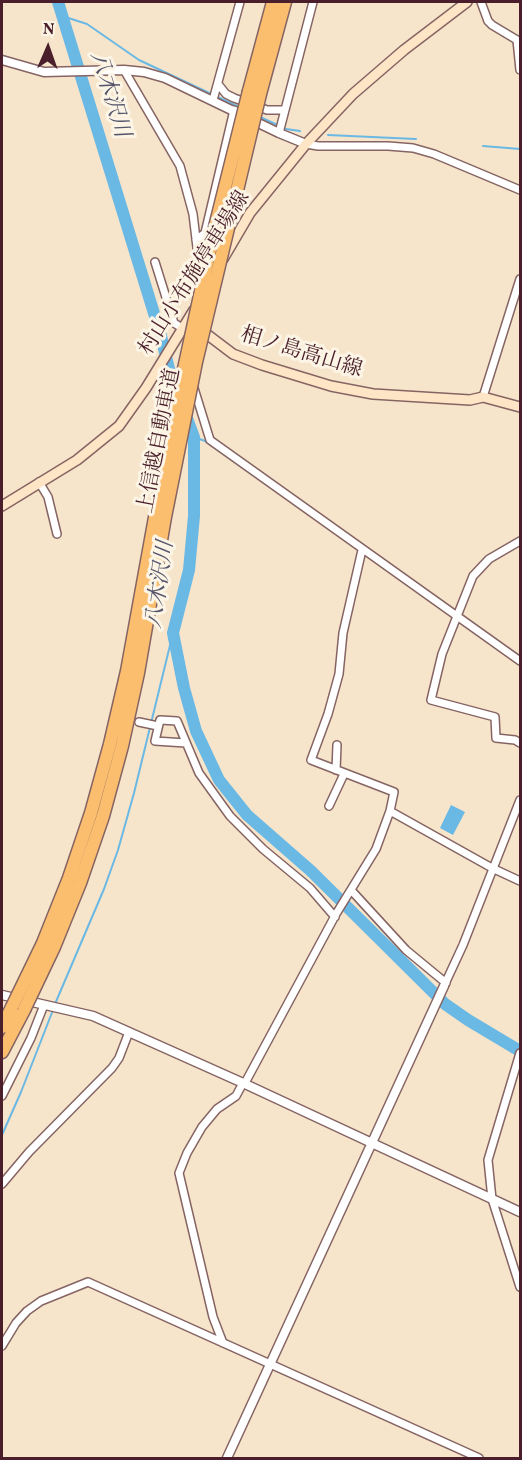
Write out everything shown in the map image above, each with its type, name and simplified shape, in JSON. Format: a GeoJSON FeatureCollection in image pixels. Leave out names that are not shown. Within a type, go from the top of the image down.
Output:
{"type":"FeatureCollection","features":[{"type":"Feature","properties":{"kind":"highway","name":"上信越自動車道"},"geometry":{"type":"LineString","coordinates":[[255,93],[273,2]]}},
{"type":"Feature","properties":{"kind":"highway","name":"上信越自動車道"},"geometry":{"type":"LineString","coordinates":[[2,1052],[69,878],[91,813],[110,744],[127,671],[172,424],[214,231],[285,2]]}},
{"type":"Feature","properties":{"kind":"highway","name":"上信越自動車道"},"geometry":{"type":"LineString","coordinates":[[2,1027],[18,1008]]}},
{"type":"Feature","properties":{"kind":"main road","name":"村山小布施停車場線"},"geometry":{"type":"LineString","coordinates":[[2,506],[77,460],[119,426],[161,364],[250,213],[306,144],[353,94],[404,50],[467,2]]}},
{"type":"Feature","properties":{"kind":"main road","name":"相ノ島高山線"},"geometry":{"type":"LineString","coordinates":[[189,318],[233,354],[331,386],[373,394],[470,400],[483,397],[520,407]]}},
{"type":"Feature","properties":{"kind":"street"},"geometry":{"type":"LineString","coordinates":[[214,98],[240,2]]}},
{"type":"Feature","properties":{"kind":"street"},"geometry":{"type":"LineString","coordinates":[[281,129],[313,2]]}},
{"type":"Feature","properties":{"kind":"street"},"geometry":{"type":"LineString","coordinates":[[481,2],[488,21],[517,40],[520,70]]}},
{"type":"Feature","properties":{"kind":"street"},"geometry":{"type":"LineString","coordinates":[[2,60],[44,72],[124,70],[144,72],[214,98],[234,110],[281,129],[306,144],[413,148],[434,154],[520,190]]}},
{"type":"Feature","properties":{"kind":"street"},"geometry":{"type":"LineString","coordinates":[[124,70],[180,166],[193,214],[199,264],[207,285]]}},
{"type":"Feature","properties":{"kind":"street"},"geometry":{"type":"LineString","coordinates":[[218,84],[226,94],[234,98],[267,110],[285,110]]}},
{"type":"Feature","properties":{"kind":"street"},"geometry":{"type":"LineString","coordinates":[[196,240],[205,233],[234,110]]}},
{"type":"Feature","properties":{"kind":"street"},"geometry":{"type":"LineString","coordinates":[[155,262],[210,440],[520,661]]}},
{"type":"Feature","properties":{"kind":"street"},"geometry":{"type":"LineString","coordinates":[[483,397],[520,279]]}},
{"type":"Feature","properties":{"kind":"street"},"geometry":{"type":"LineString","coordinates":[[39,482],[48,497],[57,534]]}},
{"type":"Feature","properties":{"kind":"street"},"geometry":{"type":"LineString","coordinates":[[520,541],[489,559],[473,576],[442,654],[431,700],[495,717],[496,738],[515,740],[520,744]]}},
{"type":"Feature","properties":{"kind":"street"},"geometry":{"type":"LineString","coordinates":[[223,1343],[213,1317],[179,1173],[186,1153],[202,1127],[217,1110],[236,1096],[244,1083],[336,916],[376,849],[390,811],[394,792],[311,760],[328,714],[339,674],[343,633],[362,550]]}},
{"type":"Feature","properties":{"kind":"street"},"geometry":{"type":"LineString","coordinates":[[186,743],[155,741],[160,720],[177,720],[200,773],[230,816],[263,849],[310,888],[336,916]]}},
{"type":"Feature","properties":{"kind":"street"},"geometry":{"type":"LineString","coordinates":[[139,722],[158,726]]}},
{"type":"Feature","properties":{"kind":"street"},"geometry":{"type":"LineString","coordinates":[[336,770],[337,745]]}},
{"type":"Feature","properties":{"kind":"street"},"geometry":{"type":"LineString","coordinates":[[329,806],[344,774]]}},
{"type":"Feature","properties":{"kind":"street"},"geometry":{"type":"LineString","coordinates":[[227,1458],[463,945],[520,800]]}},
{"type":"Feature","properties":{"kind":"street"},"geometry":{"type":"LineString","coordinates":[[390,811],[492,868],[520,881]]}},
{"type":"Feature","properties":{"kind":"street"},"geometry":{"type":"LineString","coordinates":[[351,890],[406,950],[445,985]]}},
{"type":"Feature","properties":{"kind":"street"},"geometry":{"type":"LineString","coordinates":[[2,995],[93,1016],[244,1083],[520,1212]]}},
{"type":"Feature","properties":{"kind":"street"},"geometry":{"type":"LineString","coordinates":[[2,1096],[46,1005]]}},
{"type":"Feature","properties":{"kind":"street"},"geometry":{"type":"LineString","coordinates":[[2,1184],[29,1152],[112,1068],[119,1058],[129,1032]]}},
{"type":"Feature","properties":{"kind":"street"},"geometry":{"type":"LineString","coordinates":[[520,1053],[488,1160],[492,1199],[520,1287]]}},
{"type":"Feature","properties":{"kind":"street"},"geometry":{"type":"LineString","coordinates":[[2,1346],[16,1323],[27,1311],[41,1301],[88,1282],[479,1458]]}},
{"type":"Feature","properties":{"kind":"water"},"geometry":{"type":"Polygon","coordinates":[[[451,805],[465,812],[453,835],[440,828],[451,805]]]}},
{"type":"Feature","properties":{"kind":"waterway","name":"八木沢川"},"geometry":{"type":"LineString","coordinates":[[58,2],[161,336],[170,373],[194,437],[194,516],[189,570],[173,633],[184,688],[196,731],[219,780],[247,815],[311,871],[445,1004],[520,1051]]}},
{"type":"Feature","properties":{"kind":"waterway"},"geometry":{"type":"LineString","coordinates":[[62,16],[87,24],[139,60],[239,107]]}},
{"type":"Feature","properties":{"kind":"waterway"},"geometry":{"type":"LineString","coordinates":[[258,116],[286,129],[300,131]]}},
{"type":"Feature","properties":{"kind":"waterway"},"geometry":{"type":"LineString","coordinates":[[328,135],[416,139]]}},
{"type":"Feature","properties":{"kind":"waterway"},"geometry":{"type":"LineString","coordinates":[[483,146],[520,149]]}},
{"type":"Feature","properties":{"kind":"waterway"},"geometry":{"type":"LineString","coordinates":[[194,437],[205,441],[274,490]]}},
{"type":"Feature","properties":{"kind":"waterway"},"geometry":{"type":"LineString","coordinates":[[55,1004],[104,889],[118,850],[173,633]]}},
{"type":"Feature","properties":{"kind":"waterway"},"geometry":{"type":"LineString","coordinates":[[493,638],[520,656]]}},
{"type":"Feature","properties":{"kind":"waterway"},"geometry":{"type":"LineString","coordinates":[[2,1135],[53,1010]]}}]}
